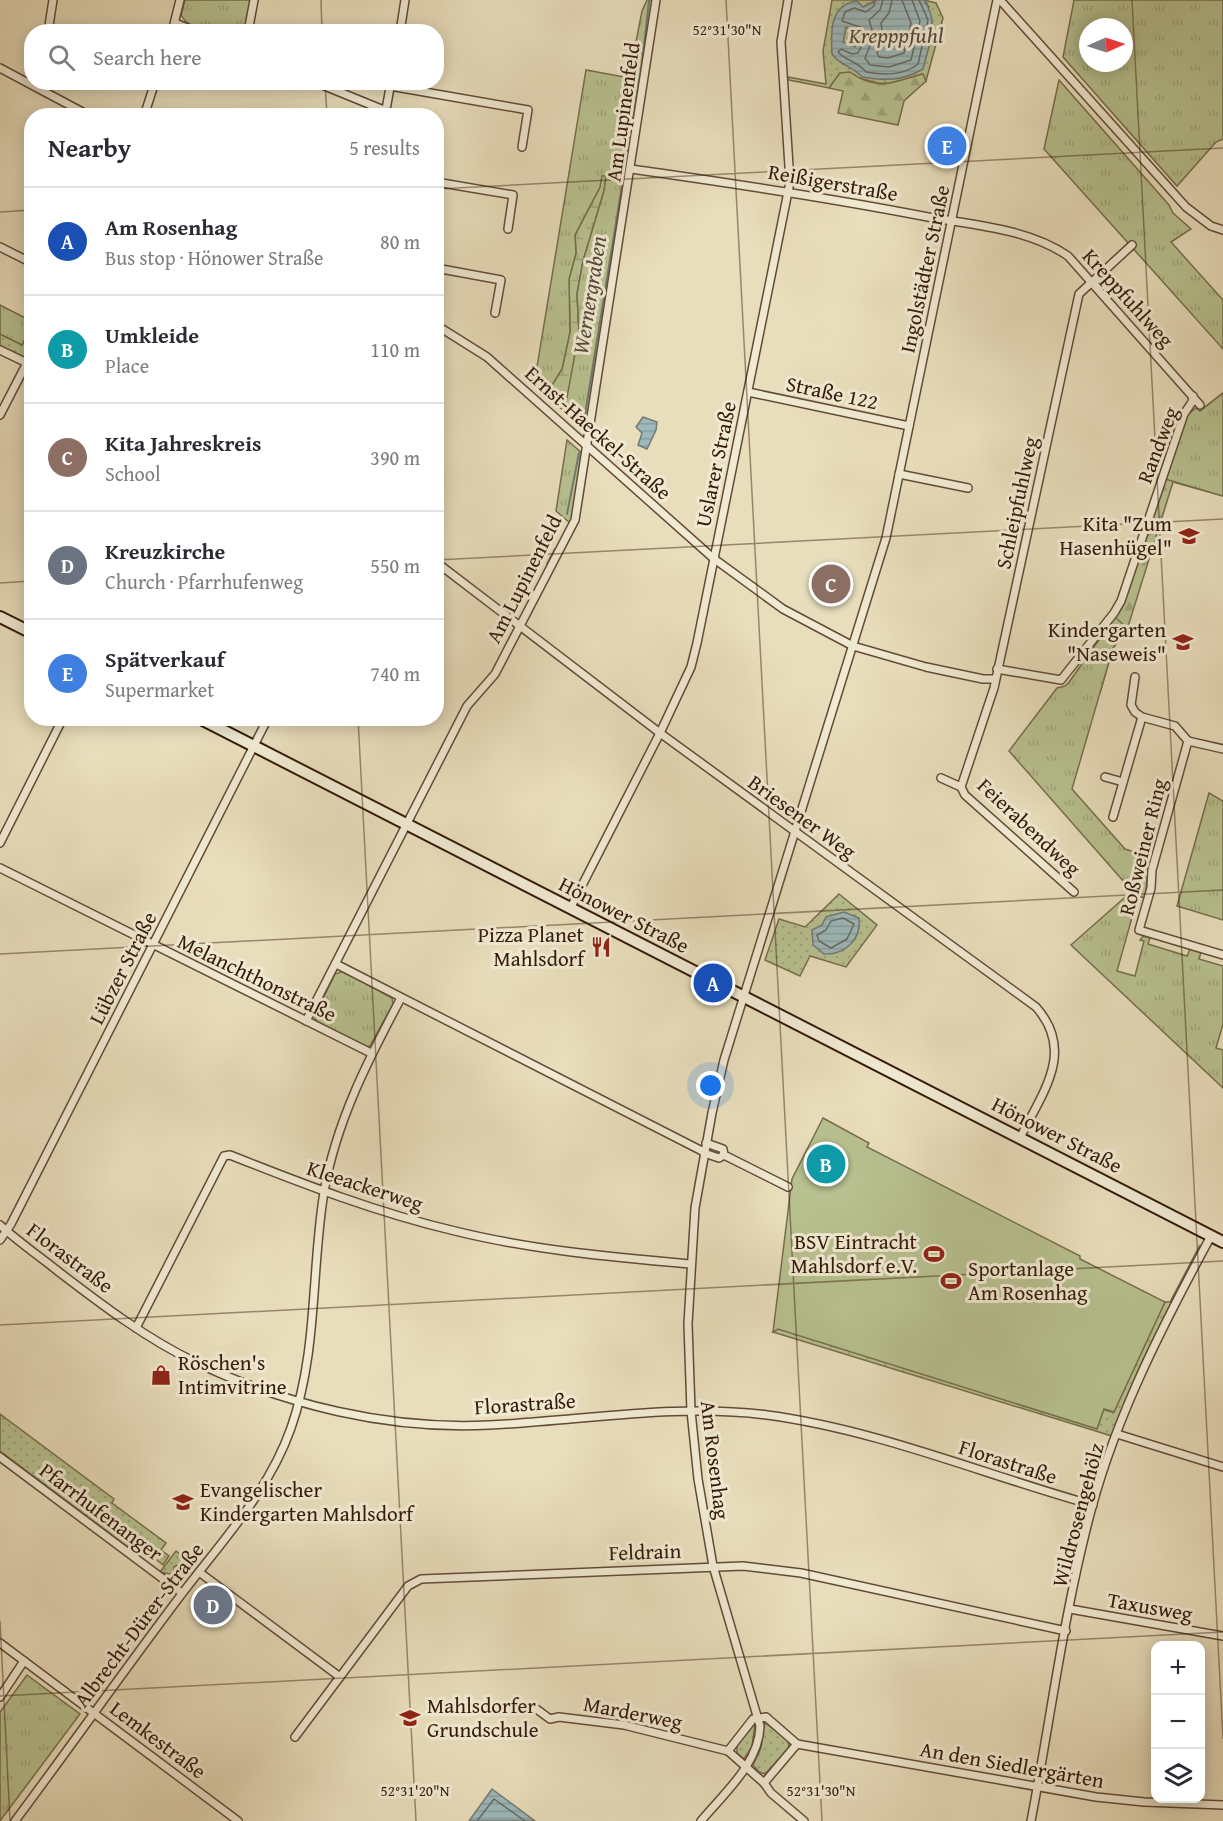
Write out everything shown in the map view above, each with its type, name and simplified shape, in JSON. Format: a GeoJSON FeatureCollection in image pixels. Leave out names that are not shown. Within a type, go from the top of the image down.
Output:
{"type":"FeatureCollection","features":[{"type":"Feature","properties":{"kind":"main road"},"geometry":{"type":"LineString","coordinates":[[0,617],[24,629]]}},
{"type":"Feature","properties":{"kind":"main road","name":"Hönower Straße"},"geometry":{"type":"LineString","coordinates":[[215,726],[1223,1242]]}},
{"type":"Feature","properties":{"kind":"street"},"geometry":{"type":"LineString","coordinates":[[49,24],[53,0]]}},
{"type":"Feature","properties":{"kind":"street"},"geometry":{"type":"LineString","coordinates":[[175,23],[180,0]]}},
{"type":"Feature","properties":{"kind":"street"},"geometry":{"type":"LineString","coordinates":[[250,24],[254,0]]}},
{"type":"Feature","properties":{"kind":"street"},"geometry":{"type":"LineString","coordinates":[[401,24],[405,0]]}},
{"type":"Feature","properties":{"kind":"street","name":"Am Lupinenfeld"},"geometry":{"type":"LineString","coordinates":[[306,1021],[466,706],[495,674],[575,520],[656,0]]}},
{"type":"Feature","properties":{"kind":"street","name":"Uslarer Straße"},"geometry":{"type":"LineString","coordinates":[[570,909],[691,667],[788,191],[788,135],[781,42],[788,0]]}},
{"type":"Feature","properties":{"kind":"street"},"geometry":{"type":"LineString","coordinates":[[999,0],[1186,207],[1211,226],[1223,230]]}},
{"type":"Feature","properties":{"kind":"street","name":"Ingolstädter Straße"},"geometry":{"type":"LineString","coordinates":[[853,646],[886,538],[999,0]]}},
{"type":"Feature","properties":{"kind":"street"},"geometry":{"type":"LineString","coordinates":[[0,68],[24,79]]}},
{"type":"Feature","properties":{"kind":"street"},"geometry":{"type":"LineString","coordinates":[[46,90],[76,108]]}},
{"type":"Feature","properties":{"kind":"street"},"geometry":{"type":"LineString","coordinates":[[147,108],[152,90]]}},
{"type":"Feature","properties":{"kind":"street"},"geometry":{"type":"LineString","coordinates":[[333,90],[375,108]]}},
{"type":"Feature","properties":{"kind":"street"},"geometry":{"type":"LineString","coordinates":[[387,108],[390,90]]}},
{"type":"Feature","properties":{"kind":"street"},"geometry":{"type":"LineString","coordinates":[[423,90],[528,110],[522,147]]}},
{"type":"Feature","properties":{"kind":"street","name":"Reißigerstraße"},"geometry":{"type":"LineString","coordinates":[[631,169],[788,191],[970,223],[1027,238]]}},
{"type":"Feature","properties":{"kind":"street"},"geometry":{"type":"LineString","coordinates":[[444,183],[513,195],[508,229]]}},
{"type":"Feature","properties":{"kind":"street","name":"Kreppfuhlweg"},"geometry":{"type":"LineString","coordinates":[[1027,238],[1068,256],[1193,396]]}},
{"type":"Feature","properties":{"kind":"street","name":"Schleipfuhlweg"},"geometry":{"type":"LineString","coordinates":[[961,786],[984,724],[998,669],[1079,294],[1132,245]]}},
{"type":"Feature","properties":{"kind":"street"},"geometry":{"type":"LineString","coordinates":[[0,247],[24,259]]}},
{"type":"Feature","properties":{"kind":"street"},"geometry":{"type":"LineString","coordinates":[[444,269],[501,280],[495,313]]}},
{"type":"Feature","properties":{"kind":"street","name":"Ernst-Haeckel-Straße"},"geometry":{"type":"LineString","coordinates":[[444,330],[487,357],[713,558],[783,609],[853,646],[926,667],[983,679],[995,679]]}},
{"type":"Feature","properties":{"kind":"street"},"geometry":{"type":"LineString","coordinates":[[0,350],[24,362]]}},
{"type":"Feature","properties":{"kind":"street"},"geometry":{"type":"LineString","coordinates":[[0,415],[24,369]]}},
{"type":"Feature","properties":{"kind":"street","name":"Straße 122"},"geometry":{"type":"LineString","coordinates":[[747,392],[909,426]]}},
{"type":"Feature","properties":{"kind":"street","name":"Randweg"},"geometry":{"type":"LineString","coordinates":[[1193,396],[1200,405]]}},
{"type":"Feature","properties":{"kind":"street","name":"Randweg"},"geometry":{"type":"LineString","coordinates":[[998,669],[1053,681],[1061,680],[1121,602],[1184,414],[1193,396]]}},
{"type":"Feature","properties":{"kind":"street"},"geometry":{"type":"LineString","coordinates":[[899,474],[968,488]]}},
{"type":"Feature","properties":{"kind":"street","name":"Briesener Weg"},"geometry":{"type":"LineString","coordinates":[[444,568],[796,834],[1036,1007],[1048,1022],[1054,1037],[1055,1062],[1020,1138]]}},
{"type":"Feature","properties":{"kind":"street","name":"Am Rosenhag"},"geometry":{"type":"LineString","coordinates":[[759,1718],[713,1566],[691,1411],[688,1324],[690,1264],[704,1153],[724,1060],[853,646]]}},
{"type":"Feature","properties":{"kind":"street"},"geometry":{"type":"LineString","coordinates":[[1135,677],[1131,705],[1142,717],[1175,726],[1188,741],[1223,749]]}},
{"type":"Feature","properties":{"kind":"street","name":"Roßweiner Ring"},"geometry":{"type":"LineString","coordinates":[[1113,818],[1142,717]]}},
{"type":"Feature","properties":{"kind":"street"},"geometry":{"type":"LineString","coordinates":[[0,843],[59,726]]}},
{"type":"Feature","properties":{"kind":"street","name":"Lübzer Straße"},"geometry":{"type":"LineString","coordinates":[[0,1240],[7,1231],[154,945],[264,726]]}},
{"type":"Feature","properties":{"kind":"street","name":"Roßweiner Ring"},"geometry":{"type":"LineString","coordinates":[[1188,741],[1152,870],[1151,888],[1139,930],[1223,955]]}},
{"type":"Feature","properties":{"kind":"street","name":"Roßweiner Ring"},"geometry":{"type":"LineString","coordinates":[[1105,777],[1123,782]]}},
{"type":"Feature","properties":{"kind":"street"},"geometry":{"type":"LineString","coordinates":[[941,778],[961,786]]}},
{"type":"Feature","properties":{"kind":"street","name":"Feierabendweg"},"geometry":{"type":"LineString","coordinates":[[961,786],[965,795],[1074,892]]}},
{"type":"Feature","properties":{"kind":"street","name":"Melanchthonstraße"},"geometry":{"type":"LineString","coordinates":[[0,868],[371,1053]]}},
{"type":"Feature","properties":{"kind":"street"},"geometry":{"type":"LineString","coordinates":[[336,964],[704,1153],[719,1158],[724,1155]]}},
{"type":"Feature","properties":{"kind":"street","name":"Albrecht-Dürer-Straße"},"geometry":{"type":"LineString","coordinates":[[15,1821],[182,1593],[250,1508],[278,1457],[300,1401],[314,1321],[324,1192],[339,1132],[371,1053],[401,998]]}},
{"type":"Feature","properties":{"kind":"street"},"geometry":{"type":"LineString","coordinates":[[706,1143],[723,1149],[724,1155]]}},
{"type":"Feature","properties":{"kind":"street","name":"Kleeackerweg"},"geometry":{"type":"LineString","coordinates":[[136,1328],[224,1156],[230,1155],[324,1192],[454,1231],[599,1256],[690,1264]]}},
{"type":"Feature","properties":{"kind":"street"},"geometry":{"type":"LineString","coordinates":[[724,1155],[788,1187]]}},
{"type":"Feature","properties":{"kind":"street","name":"Florastraße"},"geometry":{"type":"LineString","coordinates":[[0,1225],[136,1328],[193,1361],[246,1384],[300,1401],[363,1417],[460,1425],[691,1411],[766,1415],[849,1431],[1093,1505]]}},
{"type":"Feature","properties":{"kind":"street","name":"Wildrosengehölz"},"geometry":{"type":"LineString","coordinates":[[1031,1821],[1066,1631],[1093,1505],[1117,1434],[1146,1362],[1211,1236]]}},
{"type":"Feature","properties":{"kind":"street"},"geometry":{"type":"LineString","coordinates":[[1117,1434],[1223,1467]]}},
{"type":"Feature","properties":{"kind":"street","name":"Pfarrhufenanger"},"geometry":{"type":"LineString","coordinates":[[0,1457],[182,1593]]}},
{"type":"Feature","properties":{"kind":"street","name":"Feldrain"},"geometry":{"type":"LineString","coordinates":[[295,1737],[408,1586],[421,1579],[743,1566],[801,1573],[1066,1631]]}},
{"type":"Feature","properties":{"kind":"street"},"geometry":{"type":"LineString","coordinates":[[199,1572],[340,1677]]}},
{"type":"Feature","properties":{"kind":"street","name":"Taxusweg"},"geometry":{"type":"LineString","coordinates":[[1071,1609],[1223,1636]]}},
{"type":"Feature","properties":{"kind":"street","name":"Lemkestraße"},"geometry":{"type":"LineString","coordinates":[[0,1643],[238,1821]]}},
{"type":"Feature","properties":{"kind":"street"},"geometry":{"type":"LineString","coordinates":[[0,1697],[24,1661]]}},
{"type":"Feature","properties":{"kind":"street","name":"Marderweg"},"geometry":{"type":"LineString","coordinates":[[535,1708],[550,1719],[559,1717],[624,1725],[728,1751]]}},
{"type":"Feature","properties":{"kind":"street"},"geometry":{"type":"LineString","coordinates":[[765,1783],[797,1744],[766,1717],[753,1719],[728,1751],[804,1821]]}},
{"type":"Feature","properties":{"kind":"street"},"geometry":{"type":"LineString","coordinates":[[701,1821],[746,1767],[758,1746],[759,1718]]}},
{"type":"Feature","properties":{"kind":"street","name":"An den Siedlergärten"},"geometry":{"type":"LineString","coordinates":[[797,1744],[1037,1788],[1126,1801],[1223,1805]]}},
{"type":"Feature","properties":{"kind":"green space"},"geometry":{"type":"Polygon","coordinates":[[[185,0],[251,0],[246,24],[190,24],[181,15],[185,0]]]}},
{"type":"Feature","properties":{"kind":"green space"},"geometry":{"type":"Polygon","coordinates":[[[647,0],[653,0],[586,430],[534,385],[586,70],[629,78],[642,11],[647,0]],[[602,176],[600,187],[575,235],[576,253],[569,279],[570,332],[562,369],[549,390],[566,403],[579,332],[577,294],[583,261],[604,191],[606,176],[602,176]]]}},
{"type":"Feature","properties":{"kind":"green space"},"geometry":{"type":"Polygon","coordinates":[[[832,0],[877,0],[863,7],[842,7],[843,64],[855,67],[929,7],[924,0],[936,3],[943,18],[926,81],[922,74],[895,84],[878,83],[840,73],[829,88],[789,80],[788,77],[826,84],[823,51],[832,0]]]}},
{"type":"Feature","properties":{"kind":"green space"},"geometry":{"type":"Polygon","coordinates":[[[1074,0],[1223,0],[1223,139],[1216,142],[1177,186],[1063,57],[1074,0]]]}},
{"type":"Feature","properties":{"kind":"green space"},"geometry":{"type":"Polygon","coordinates":[[[846,27],[860,33],[855,47],[843,42],[846,27]]]}},
{"type":"Feature","properties":{"kind":"green space"},"geometry":{"type":"Polygon","coordinates":[[[850,72],[878,84],[923,74],[926,81],[904,101],[898,125],[838,113],[843,91],[829,88],[840,73],[850,72]]]}},
{"type":"Feature","properties":{"kind":"green space"},"geometry":{"type":"Polygon","coordinates":[[[1059,80],[1169,205],[1173,213],[1191,229],[1171,242],[1223,300],[1223,349],[1044,149],[1059,80]]]}},
{"type":"Feature","properties":{"kind":"green space"},"geometry":{"type":"Polygon","coordinates":[[[591,158],[606,176],[604,191],[583,261],[577,294],[579,332],[567,404],[549,390],[562,369],[570,332],[569,279],[576,253],[575,235],[600,187],[591,158]]]}},
{"type":"Feature","properties":{"kind":"green space"},"geometry":{"type":"Polygon","coordinates":[[[0,305],[24,317],[22,345],[0,334],[0,305]]]}},
{"type":"Feature","properties":{"kind":"green space"},"geometry":{"type":"Polygon","coordinates":[[[0,334],[22,345],[24,341],[24,358],[0,347],[0,334]]]}},
{"type":"Feature","properties":{"kind":"green space"},"geometry":{"type":"Polygon","coordinates":[[[1223,393],[1223,496],[1173,482],[1127,630],[1113,648],[1100,693],[1070,681],[1122,608],[1186,416],[1197,413],[1223,393]]]}},
{"type":"Feature","properties":{"kind":"green space"},"geometry":{"type":"Polygon","coordinates":[[[1223,393],[1223,496],[1165,479],[1186,416],[1196,408],[1200,411],[1223,393]]]}},
{"type":"Feature","properties":{"kind":"green space"},"geometry":{"type":"Polygon","coordinates":[[[567,440],[583,454],[572,522],[556,511],[567,440]]]}},
{"type":"Feature","properties":{"kind":"green space"},"geometry":{"type":"Polygon","coordinates":[[[1115,617],[1127,628],[1113,648],[1072,789],[1125,849],[1141,854],[1140,858],[1149,863],[1145,898],[1138,896],[1117,971],[1135,976],[1144,941],[1140,940],[1143,936],[1150,938],[1148,944],[1187,956],[1190,949],[1201,952],[1199,959],[1223,966],[1223,1024],[1216,1048],[1223,1050],[1223,1088],[1071,945],[1132,891],[1009,751],[1057,688],[1065,686],[1070,681],[1115,617]]]}},
{"type":"Feature","properties":{"kind":"green space"},"geometry":{"type":"Polygon","coordinates":[[[1209,793],[1223,801],[1223,920],[1177,906],[1209,793]]]}},
{"type":"Feature","properties":{"kind":"green space"},"geometry":{"type":"Polygon","coordinates":[[[839,894],[877,925],[846,967],[810,956],[800,976],[765,960],[779,919],[805,927],[839,894]]]}},
{"type":"Feature","properties":{"kind":"green space"},"geometry":{"type":"Polygon","coordinates":[[[344,971],[392,998],[393,1004],[370,1046],[365,1047],[318,1023],[314,1017],[335,974],[344,971]]]}},
{"type":"Feature","properties":{"kind":"green space","name":"Sportanlage Am Rosenhag"},"geometry":{"type":"Polygon","coordinates":[[[823,1118],[869,1143],[867,1147],[1165,1302],[1114,1412],[1104,1409],[1097,1429],[778,1329],[773,1332],[792,1179],[823,1118]]]}},
{"type":"Feature","properties":{"kind":"green space"},"geometry":{"type":"Polygon","coordinates":[[[1200,1245],[1139,1368],[1112,1436],[773,1332],[778,1329],[1113,1412],[1162,1307],[1165,1302],[1170,1302],[1200,1245]]]}},
{"type":"Feature","properties":{"kind":"green space"},"geometry":{"type":"Polygon","coordinates":[[[0,1414],[114,1499],[112,1503],[166,1543],[161,1550],[169,1556],[163,1565],[142,1548],[137,1554],[0,1451],[0,1414]]]}},
{"type":"Feature","properties":{"kind":"green space"},"geometry":{"type":"Polygon","coordinates":[[[176,1551],[181,1555],[183,1562],[174,1567],[174,1575],[160,1572],[176,1551]]]}},
{"type":"Feature","properties":{"kind":"green space"},"geometry":{"type":"Polygon","coordinates":[[[27,1675],[80,1714],[0,1821],[0,1712],[27,1675]]]}},
{"type":"Feature","properties":{"kind":"green space"},"geometry":{"type":"Polygon","coordinates":[[[764,1722],[787,1739],[789,1745],[787,1751],[765,1774],[759,1772],[753,1765],[761,1748],[764,1722]]]}},
{"type":"Feature","properties":{"kind":"green space"},"geometry":{"type":"Polygon","coordinates":[[[755,1723],[752,1747],[744,1759],[737,1753],[737,1745],[755,1723]]]}},
{"type":"Feature","properties":{"kind":"water","name":"Krepppfuhl"},"geometry":{"type":"Polygon","coordinates":[[[877,0],[924,0],[931,17],[932,34],[923,69],[901,78],[862,77],[835,58],[832,54],[832,29],[837,14],[841,8],[857,1],[863,7],[877,0]],[[846,27],[843,42],[855,47],[860,33],[846,27]]]}},
{"type":"Feature","properties":{"kind":"water"},"geometry":{"type":"Polygon","coordinates":[[[643,417],[657,422],[656,430],[647,449],[638,445],[642,433],[636,427],[643,417]]]}},
{"type":"Feature","properties":{"kind":"water"},"geometry":{"type":"Polygon","coordinates":[[[844,912],[859,918],[858,933],[845,949],[832,954],[824,954],[813,945],[812,930],[822,925],[826,917],[844,912]]]}},
{"type":"Feature","properties":{"kind":"water"},"geometry":{"type":"Polygon","coordinates":[[[492,1789],[535,1821],[469,1821],[492,1789]]]}},
{"type":"Feature","properties":{"kind":"waterway","name":"Wernergraben"},"geometry":{"type":"LineString","coordinates":[[625,164],[641,73],[649,1]]}},
{"type":"Feature","properties":{"kind":"waterway","name":"Wernergraben"},"geometry":{"type":"LineString","coordinates":[[583,427],[625,167]]}},
{"type":"Feature","properties":{"kind":"waterway","name":"Wernergraben"},"geometry":{"type":"LineString","coordinates":[[567,514],[579,453]]}},
{"type":"Feature","properties":{"kind":"waterway","name":"Wernergraben"},"geometry":{"type":"LineString","coordinates":[[547,564],[555,549]]}},
{"type":"Feature","properties":{"kind":"place","name":"Spätverkauf"},"geometry":{"type":"Point","coordinates":[947,146]}},
{"type":"Feature","properties":{"kind":"place","name":"Kita \"Zum Hasenhügel\""},"geometry":{"type":"Point","coordinates":[1189,536]}},
{"type":"Feature","properties":{"kind":"place","name":"Kita Jahreskreis"},"geometry":{"type":"Point","coordinates":[831,584]}},
{"type":"Feature","properties":{"kind":"place","name":"Kindergarten \"Naseweis\""},"geometry":{"type":"Point","coordinates":[1183,642]}},
{"type":"Feature","properties":{"kind":"place","name":"Pizza Planet Mahlsdorf"},"geometry":{"type":"Point","coordinates":[601,947]}},
{"type":"Feature","properties":{"kind":"place","name":"Am Rosenhag"},"geometry":{"type":"Point","coordinates":[713,983]}},
{"type":"Feature","properties":{"kind":"place","name":"Umkleide"},"geometry":{"type":"Point","coordinates":[826,1164]}},
{"type":"Feature","properties":{"kind":"place","name":"BSV Eintracht Mahlsdorf e.V."},"geometry":{"type":"Point","coordinates":[934,1254]}},
{"type":"Feature","properties":{"kind":"place","name":"Sportanlage Am Rosenhag"},"geometry":{"type":"Point","coordinates":[951,1281]}},
{"type":"Feature","properties":{"kind":"place","name":"Röschen's Intimvitrine"},"geometry":{"type":"Point","coordinates":[161,1375]}},
{"type":"Feature","properties":{"kind":"place","name":"Evangelischer Kindergarten Mahlsdorf"},"geometry":{"type":"Point","coordinates":[183,1502]}},
{"type":"Feature","properties":{"kind":"place","name":"Kreuzkirche"},"geometry":{"type":"Point","coordinates":[213,1605]}},
{"type":"Feature","properties":{"kind":"place","name":"Mahlsdorfer Grundschule"},"geometry":{"type":"Point","coordinates":[410,1718]}}]}
